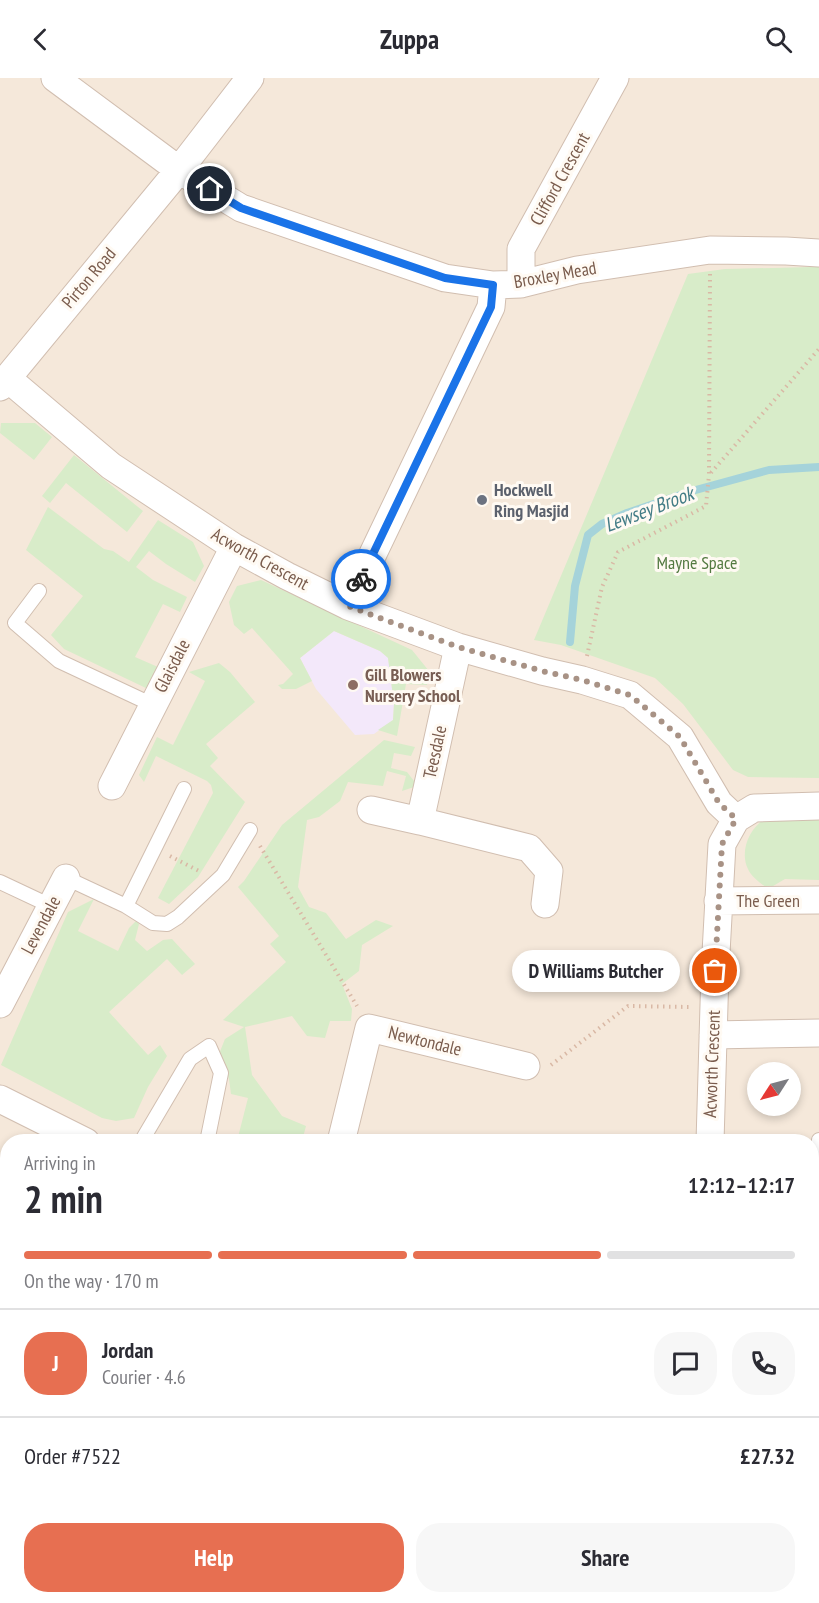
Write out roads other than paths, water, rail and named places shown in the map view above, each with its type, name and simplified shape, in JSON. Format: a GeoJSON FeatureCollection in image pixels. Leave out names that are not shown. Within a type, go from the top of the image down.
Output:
{"type":"FeatureCollection","features":[{"type":"Feature","properties":{"kind":"street","name":"Broxley Mead"},"geometry":{"type":"LineString","coordinates":[[55,78],[179,170],[241,208],[445,278],[493,285],[520,284],[577,270],[710,250],[819,253]]}},
{"type":"Feature","properties":{"kind":"street"},"geometry":{"type":"LineString","coordinates":[[179,170],[250,78]]}},
{"type":"Feature","properties":{"kind":"street","name":"Clifford Crescent"},"geometry":{"type":"LineString","coordinates":[[520,284],[520,249],[615,78]]}},
{"type":"Feature","properties":{"kind":"street","name":"Pirton Road"},"geometry":{"type":"LineString","coordinates":[[4,383],[179,170]]}},
{"type":"Feature","properties":{"kind":"street"},"geometry":{"type":"LineString","coordinates":[[348,606],[491,307],[493,285]]}},
{"type":"Feature","properties":{"kind":"street","name":"Acworth Crescent"},"geometry":{"type":"LineString","coordinates":[[4,383],[111,466],[234,547],[348,606],[458,647],[630,695],[680,737],[719,803],[736,819],[722,844],[712,1035],[710,1134]]}},
{"type":"Feature","properties":{"kind":"street","name":"Glaisdale"},"geometry":{"type":"LineString","coordinates":[[112,786],[234,547]]}},
{"type":"Feature","properties":{"kind":"street","name":"Teesdale"},"geometry":{"type":"LineString","coordinates":[[420,821],[458,647]]}},
{"type":"Feature","properties":{"kind":"street"},"geometry":{"type":"LineString","coordinates":[[736,819],[754,808],[819,806]]}},
{"type":"Feature","properties":{"kind":"street"},"geometry":{"type":"LineString","coordinates":[[371,810],[529,848],[549,871],[545,904]]}},
{"type":"Feature","properties":{"kind":"street","name":"Levendale"},"geometry":{"type":"LineString","coordinates":[[0,1004],[66,878]]}},
{"type":"Feature","properties":{"kind":"street","name":"The Green"},"geometry":{"type":"LineString","coordinates":[[718,901],[819,900]]}},
{"type":"Feature","properties":{"kind":"street","name":"Newtondale"},"geometry":{"type":"LineString","coordinates":[[342,1134],[369,1028],[525,1066]]}},
{"type":"Feature","properties":{"kind":"street"},"geometry":{"type":"LineString","coordinates":[[712,1035],[819,1034]]}},
{"type":"Feature","properties":{"kind":"street"},"geometry":{"type":"LineString","coordinates":[[0,1099],[70,1134]]}},
{"type":"Feature","properties":{"kind":"lane"},"geometry":{"type":"LineString","coordinates":[[39,591],[15,623],[59,660],[153,705]]}},
{"type":"Feature","properties":{"kind":"lane"},"geometry":{"type":"LineString","coordinates":[[126,906],[184,789]]}},
{"type":"Feature","properties":{"kind":"lane"},"geometry":{"type":"LineString","coordinates":[[66,878],[126,906],[153,923],[167,924],[178,917],[223,875],[250,830]]}},
{"type":"Feature","properties":{"kind":"lane"},"geometry":{"type":"LineString","coordinates":[[0,882],[51,906]]}},
{"type":"Feature","properties":{"kind":"lane"},"geometry":{"type":"LineString","coordinates":[[146,1134],[190,1059],[209,1046],[221,1073],[209,1134]]}},
{"type":"Feature","properties":{"kind":"waterway","name":"Lewsey Brook"},"geometry":{"type":"LineString","coordinates":[[570,642],[575,586],[588,535],[602,524],[692,491],[769,470],[819,467]]}},
{"type":"Feature","properties":{"kind":"place","name":"Hockwell Ring Masjid"},"geometry":{"type":"Point","coordinates":[482,500]}},
{"type":"Feature","properties":{"kind":"place","name":"Gill Blowers Nursery School"},"geometry":{"type":"Point","coordinates":[353,685]}},
{"type":"Feature","properties":{"kind":"place","name":"D Williams Butcher"},"geometry":{"type":"Point","coordinates":[715,971]}},
{"type":"Feature","properties":{"kind":"park label","name":"Mayne Space"},"geometry":{"type":"Point","coordinates":[697,563]}}]}
